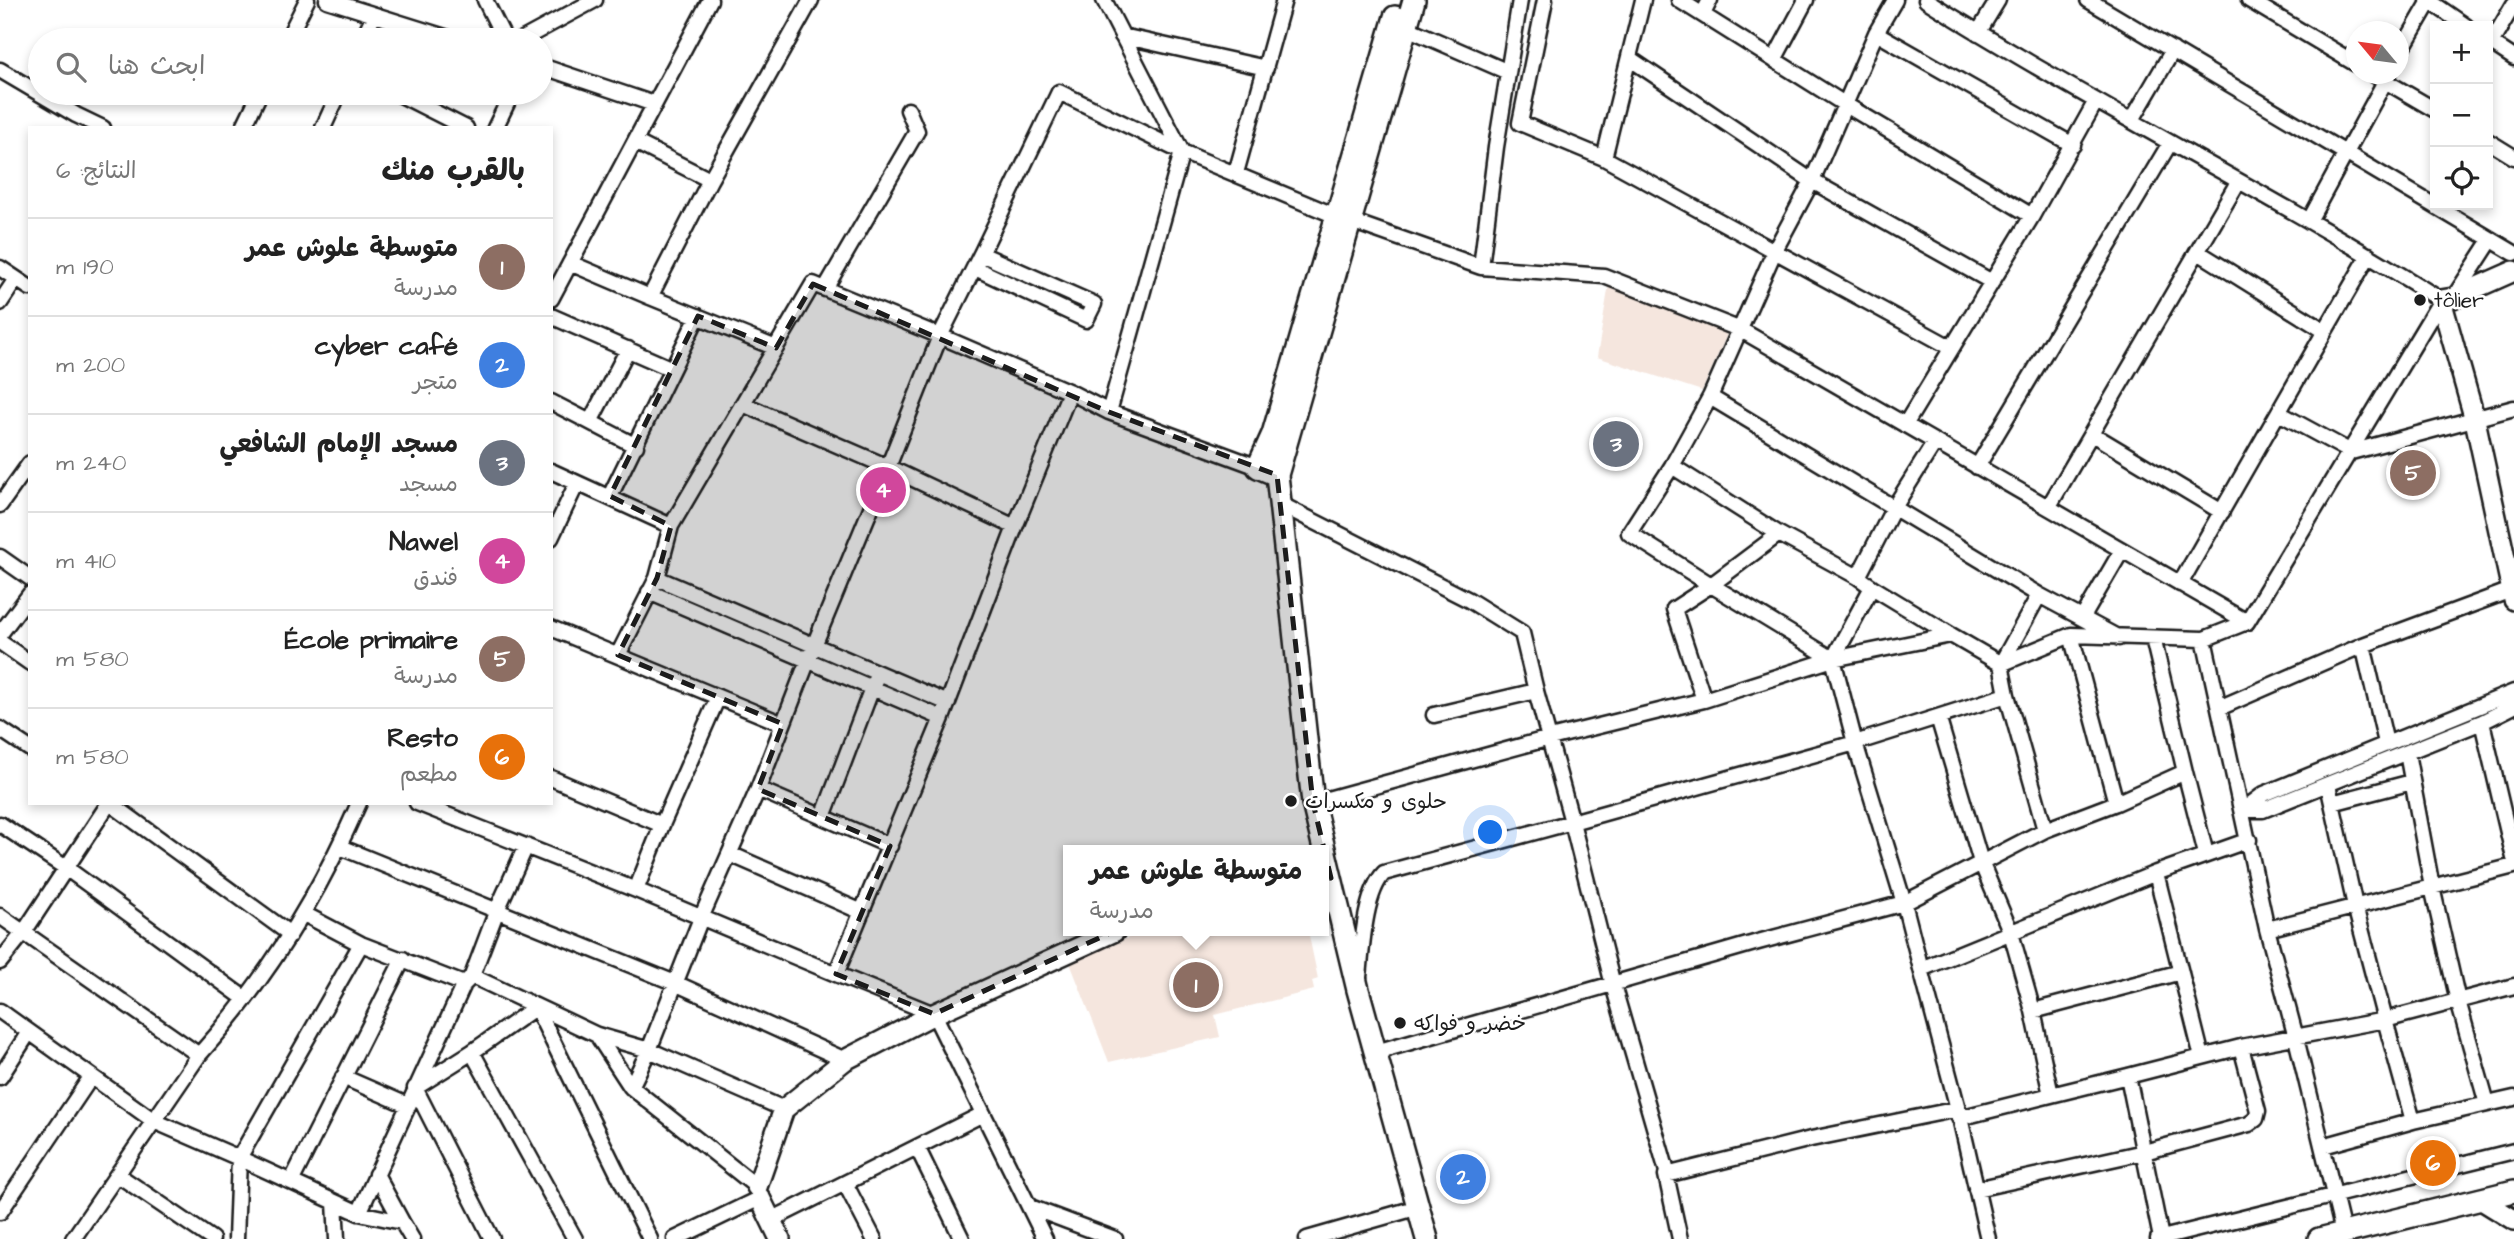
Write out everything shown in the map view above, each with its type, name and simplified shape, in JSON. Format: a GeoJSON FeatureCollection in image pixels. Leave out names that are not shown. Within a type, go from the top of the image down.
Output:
{"type":"FeatureCollection","features":[{"type":"Feature","properties":{"kind":"main road"},"geometry":{"type":"LineString","coordinates":[[1343,218],[1399,0]]}},
{"type":"Feature","properties":{"kind":"main road"},"geometry":{"type":"LineString","coordinates":[[1321,845],[1313,803],[1282,505],[1268,471],[1343,218],[1415,0]]}},
{"type":"Feature","properties":{"kind":"main road"},"geometry":{"type":"LineString","coordinates":[[1329,885],[1427,1239]]}},
{"type":"Feature","properties":{"kind":"main road"},"geometry":{"type":"LineString","coordinates":[[2375,1239],[2501,1209],[2514,1191]]}},
{"type":"Feature","properties":{"kind":"main road"},"geometry":{"type":"LineString","coordinates":[[2319,1239],[2501,1209]]}},
{"type":"Feature","properties":{"kind":"street"},"geometry":{"type":"LineString","coordinates":[[292,28],[307,0]]}},
{"type":"Feature","properties":{"kind":"street"},"geometry":{"type":"LineString","coordinates":[[327,0],[416,28]]}},
{"type":"Feature","properties":{"kind":"street"},"geometry":{"type":"LineString","coordinates":[[485,0],[499,28]]}},
{"type":"Feature","properties":{"kind":"street"},"geometry":{"type":"LineString","coordinates":[[542,28],[595,0]]}},
{"type":"Feature","properties":{"kind":"street"},"geometry":{"type":"LineString","coordinates":[[650,297],[710,180],[811,0]]}},
{"type":"Feature","properties":{"kind":"street"},"geometry":{"type":"LineString","coordinates":[[1104,0],[1182,152],[1109,412]]}},
{"type":"Feature","properties":{"kind":"street"},"geometry":{"type":"LineString","coordinates":[[1236,173],[1284,0]]}},
{"type":"Feature","properties":{"kind":"street"},"geometry":{"type":"LineString","coordinates":[[1480,267],[1500,117],[1520,0]]}},
{"type":"Feature","properties":{"kind":"street"},"geometry":{"type":"LineString","coordinates":[[1520,123],[1545,0]]}},
{"type":"Feature","properties":{"kind":"street"},"geometry":{"type":"LineString","coordinates":[[1604,158],[1643,0]]}},
{"type":"Feature","properties":{"kind":"street"},"geometry":{"type":"LineString","coordinates":[[1679,0],[1846,105],[2032,216]]}},
{"type":"Feature","properties":{"kind":"street"},"geometry":{"type":"LineString","coordinates":[[1703,14],[1710,0]]}},
{"type":"Feature","properties":{"kind":"street"},"geometry":{"type":"LineString","coordinates":[[1774,60],[1806,0]]}},
{"type":"Feature","properties":{"kind":"street"},"geometry":{"type":"LineString","coordinates":[[1833,659],[1629,533],[1672,466],[1710,397],[1775,250],[1812,181],[1877,33],[1895,0]]}},
{"type":"Feature","properties":{"kind":"street"},"geometry":{"type":"LineString","coordinates":[[1926,0],[2096,101],[2447,299],[2513,593],[2363,645],[2219,708]]}},
{"type":"Feature","properties":{"kind":"street"},"geometry":{"type":"LineString","coordinates":[[1978,33],[1998,0]]}},
{"type":"Feature","properties":{"kind":"street"},"geometry":{"type":"LineString","coordinates":[[2088,0],[2491,240],[2512,247]]}},
{"type":"Feature","properties":{"kind":"street"},"geometry":{"type":"LineString","coordinates":[[2249,0],[2346,57]]}},
{"type":"Feature","properties":{"kind":"street"},"geometry":{"type":"LineString","coordinates":[[2409,38],[2429,1],[2459,21]]}},
{"type":"Feature","properties":{"kind":"street"},"geometry":{"type":"LineString","coordinates":[[553,295],[705,3]]}},
{"type":"Feature","properties":{"kind":"street"},"geometry":{"type":"LineString","coordinates":[[2493,37],[2514,4]]}},
{"type":"Feature","properties":{"kind":"street"},"geometry":{"type":"LineString","coordinates":[[368,28],[374,15]]}},
{"type":"Feature","properties":{"kind":"street"},"geometry":{"type":"LineString","coordinates":[[1407,28],[1507,72]]}},
{"type":"Feature","properties":{"kind":"street"},"geometry":{"type":"LineString","coordinates":[[1877,33],[2073,145]]}},
{"type":"Feature","properties":{"kind":"street"},"geometry":{"type":"LineString","coordinates":[[1122,36],[1266,68]]}},
{"type":"Feature","properties":{"kind":"street"},"geometry":{"type":"LineString","coordinates":[[2493,44],[2514,58]]}},
{"type":"Feature","properties":{"kind":"street"},"geometry":{"type":"LineString","coordinates":[[2132,120],[2173,50]]}},
{"type":"Feature","properties":{"kind":"street"},"geometry":{"type":"LineString","coordinates":[[1629,58],[1812,181],[1992,282]]}},
{"type":"Feature","properties":{"kind":"street"},"geometry":{"type":"LineString","coordinates":[[0,70],[28,87]]}},
{"type":"Feature","properties":{"kind":"street"},"geometry":{"type":"LineString","coordinates":[[553,70],[654,104]]}},
{"type":"Feature","properties":{"kind":"street"},"geometry":{"type":"LineString","coordinates":[[2309,221],[2378,84]]}},
{"type":"Feature","properties":{"kind":"street"},"geometry":{"type":"LineString","coordinates":[[2394,84],[2430,107]]}},
{"type":"Feature","properties":{"kind":"street"},"geometry":{"type":"LineString","coordinates":[[631,1087],[758,789],[940,336],[1059,92],[1182,152],[1343,218],[1480,267],[1604,276],[1741,330],[2247,622]]}},
{"type":"Feature","properties":{"kind":"street"},"geometry":{"type":"LineString","coordinates":[[1905,425],[2032,216],[2096,101]]}},
{"type":"Feature","properties":{"kind":"street"},"geometry":{"type":"LineString","coordinates":[[59,105],[99,126]]}},
{"type":"Feature","properties":{"kind":"street"},"geometry":{"type":"LineString","coordinates":[[247,126],[255,105]]}},
{"type":"Feature","properties":{"kind":"street"},"geometry":{"type":"LineString","coordinates":[[324,126],[334,105]]}},
{"type":"Feature","properties":{"kind":"street"},"geometry":{"type":"LineString","coordinates":[[421,105],[462,126]]}},
{"type":"Feature","properties":{"kind":"street"},"geometry":{"type":"LineString","coordinates":[[496,126],[506,105]]}},
{"type":"Feature","properties":{"kind":"street"},"geometry":{"type":"LineString","coordinates":[[825,289],[917,131],[908,110]]}},
{"type":"Feature","properties":{"kind":"street"},"geometry":{"type":"LineString","coordinates":[[1500,117],[1604,158],[1952,348]]}},
{"type":"Feature","properties":{"kind":"street"},"geometry":{"type":"LineString","coordinates":[[635,142],[710,180]]}},
{"type":"Feature","properties":{"kind":"street"},"geometry":{"type":"LineString","coordinates":[[1977,467],[2170,143]]}},
{"type":"Feature","properties":{"kind":"street"},"geometry":{"type":"LineString","coordinates":[[2493,144],[2514,157]]}},
{"type":"Feature","properties":{"kind":"street"},"geometry":{"type":"LineString","coordinates":[[2049,506],[2238,182]]}},
{"type":"Feature","properties":{"kind":"street"},"geometry":{"type":"LineString","coordinates":[[2001,664],[2071,635],[2204,639],[2247,622],[2447,299],[2491,240]]}},
{"type":"Feature","properties":{"kind":"street"},"geometry":{"type":"LineString","coordinates":[[2198,252],[2325,331]]}},
{"type":"Feature","properties":{"kind":"street"},"geometry":{"type":"LineString","coordinates":[[975,268],[1086,320],[1094,304],[981,254]]}},
{"type":"Feature","properties":{"kind":"street"},"geometry":{"type":"LineString","coordinates":[[2180,584],[2369,254]]}},
{"type":"Feature","properties":{"kind":"street"},"geometry":{"type":"LineString","coordinates":[[570,263],[776,348]]}},
{"type":"Feature","properties":{"kind":"street"},"geometry":{"type":"LineString","coordinates":[[0,268],[28,287]]}},
{"type":"Feature","properties":{"kind":"street"},"geometry":{"type":"LineString","coordinates":[[2447,299],[2514,272]]}},
{"type":"Feature","properties":{"kind":"street"},"geometry":{"type":"LineString","coordinates":[[0,303],[16,279]]}},
{"type":"Feature","properties":{"kind":"street"},"geometry":{"type":"LineString","coordinates":[[618,655],[657,578],[671,526],[813,284],[1070,392],[1109,412],[1268,471]]}},
{"type":"Feature","properties":{"kind":"street"},"geometry":{"type":"LineString","coordinates":[[610,496],[698,316]]}},
{"type":"Feature","properties":{"kind":"street"},"geometry":{"type":"LineString","coordinates":[[553,317],[672,369]]}},
{"type":"Feature","properties":{"kind":"street"},"geometry":{"type":"LineString","coordinates":[[590,422],[628,349]]}},
{"type":"Feature","properties":{"kind":"street"},"geometry":{"type":"LineString","coordinates":[[836,974],[942,718],[1070,392]]}},
{"type":"Feature","properties":{"kind":"street"},"geometry":{"type":"LineString","coordinates":[[1710,397],[1893,509],[2039,595],[2119,638]]}},
{"type":"Feature","properties":{"kind":"street"},"geometry":{"type":"LineString","coordinates":[[553,403],[636,446]]}},
{"type":"Feature","properties":{"kind":"street"},"geometry":{"type":"LineString","coordinates":[[743,404],[888,467],[1016,527]]}},
{"type":"Feature","properties":{"kind":"street"},"geometry":{"type":"LineString","coordinates":[[2278,414],[2351,452],[2514,408]]}},
{"type":"Feature","properties":{"kind":"street"},"geometry":{"type":"LineString","coordinates":[[2092,434],[2222,512]]}},
{"type":"Feature","properties":{"kind":"street"},"geometry":{"type":"LineString","coordinates":[[1858,577],[1893,509],[1935,442]]}},
{"type":"Feature","properties":{"kind":"street"},"geometry":{"type":"LineString","coordinates":[[0,505],[28,466]]}},
{"type":"Feature","properties":{"kind":"street"},"geometry":{"type":"LineString","coordinates":[[1672,466],[1779,534],[1858,577],[2001,664]]}},
{"type":"Feature","properties":{"kind":"street"},"geometry":{"type":"LineString","coordinates":[[553,472],[671,526]]}},
{"type":"Feature","properties":{"kind":"street"},"geometry":{"type":"LineString","coordinates":[[553,534],[577,483]]}},
{"type":"Feature","properties":{"kind":"street"},"geometry":{"type":"LineString","coordinates":[[1282,505],[1469,600],[1522,633],[1613,985],[1668,1175],[1680,1239]]}},
{"type":"Feature","properties":{"kind":"street"},"geometry":{"type":"LineString","coordinates":[[1704,700],[1674,609],[1712,585],[1779,534]]}},
{"type":"Feature","properties":{"kind":"street"},"geometry":{"type":"LineString","coordinates":[[2083,617],[2122,550]]}},
{"type":"Feature","properties":{"kind":"street"},"geometry":{"type":"LineString","coordinates":[[0,556],[28,577]]}},
{"type":"Feature","properties":{"kind":"street"},"geometry":{"type":"LineString","coordinates":[[657,578],[948,702]]}},
{"type":"Feature","properties":{"kind":"street"},"geometry":{"type":"LineString","coordinates":[[1872,587],[1833,659],[1855,743],[1904,903],[1988,1239]]}},
{"type":"Feature","properties":{"kind":"street"},"geometry":{"type":"LineString","coordinates":[[649,592],[942,718]]}},
{"type":"Feature","properties":{"kind":"street"},"geometry":{"type":"LineString","coordinates":[[2039,595],[2001,664],[2007,695],[2045,830]]}},
{"type":"Feature","properties":{"kind":"street"},"geometry":{"type":"LineString","coordinates":[[0,634],[28,597]]}},
{"type":"Feature","properties":{"kind":"street"},"geometry":{"type":"LineString","coordinates":[[553,629],[783,724]]}},
{"type":"Feature","properties":{"kind":"street"},"geometry":{"type":"LineString","coordinates":[[1313,803],[1550,738],[1704,700],[1833,659],[1951,635]]}},
{"type":"Feature","properties":{"kind":"street"},"geometry":{"type":"LineString","coordinates":[[2071,635],[2116,803]]}},
{"type":"Feature","properties":{"kind":"street"},"geometry":{"type":"LineString","coordinates":[[2152,638],[2206,854]]}},
{"type":"Feature","properties":{"kind":"street"},"geometry":{"type":"LineString","coordinates":[[2204,639],[2267,929],[2344,1236]]}},
{"type":"Feature","properties":{"kind":"street"},"geometry":{"type":"LineString","coordinates":[[0,642],[28,662]]}},
{"type":"Feature","properties":{"kind":"street"},"geometry":{"type":"LineString","coordinates":[[2363,645],[2386,743]]}},
{"type":"Feature","properties":{"kind":"street"},"geometry":{"type":"LineString","coordinates":[[823,817],[878,672]]}},
{"type":"Feature","properties":{"kind":"street"},"geometry":{"type":"LineString","coordinates":[[1434,715],[1536,691]]}},
{"type":"Feature","properties":{"kind":"street"},"geometry":{"type":"LineString","coordinates":[[2243,810],[2264,794],[2514,692]]}},
{"type":"Feature","properties":{"kind":"street"},"geometry":{"type":"LineString","coordinates":[[1358,990],[1364,933],[1376,884],[1384,873],[1855,743],[2007,695]]}},
{"type":"Feature","properties":{"kind":"street"},"geometry":{"type":"LineString","coordinates":[[636,890],[718,697]]}},
{"type":"Feature","properties":{"kind":"street"},"geometry":{"type":"LineString","coordinates":[[2243,810],[2263,810],[2482,722],[2514,706]]}},
{"type":"Feature","properties":{"kind":"street"},"geometry":{"type":"LineString","coordinates":[[1938,717],[1981,862],[2011,933],[2034,1011],[2052,1095]]}},
{"type":"Feature","properties":{"kind":"street"},"geometry":{"type":"LineString","coordinates":[[2482,722],[2514,858]]}},
{"type":"Feature","properties":{"kind":"street"},"geometry":{"type":"LineString","coordinates":[[0,729],[28,748]]}},
{"type":"Feature","properties":{"kind":"street"},"geometry":{"type":"LineString","coordinates":[[2407,753],[2432,887],[2458,1001],[2487,1104]]}},
{"type":"Feature","properties":{"kind":"street"},"geometry":{"type":"LineString","coordinates":[[1376,1052],[1758,942],[1904,903],[2045,830],[2116,803],[2185,772]]}},
{"type":"Feature","properties":{"kind":"street"},"geometry":{"type":"LineString","coordinates":[[553,779],[662,825]]}},
{"type":"Feature","properties":{"kind":"street"},"geometry":{"type":"LineString","coordinates":[[2332,803],[2412,782]]}},
{"type":"Feature","properties":{"kind":"street"},"geometry":{"type":"LineString","coordinates":[[2328,785],[2356,906],[2413,1121]]}},
{"type":"Feature","properties":{"kind":"street"},"geometry":{"type":"LineString","coordinates":[[758,789],[890,846]]}},
{"type":"Feature","properties":{"kind":"street"},"geometry":{"type":"LineString","coordinates":[[0,962],[24,932],[108,805]]}},
{"type":"Feature","properties":{"kind":"street"},"geometry":{"type":"LineString","coordinates":[[112,805],[290,934]]}},
{"type":"Feature","properties":{"kind":"street"},"geometry":{"type":"LineString","coordinates":[[80,1236],[117,1175],[199,1055],[224,1027],[304,914],[340,847],[358,805]]}},
{"type":"Feature","properties":{"kind":"street"},"geometry":{"type":"LineString","coordinates":[[422,805],[636,890],[934,1014],[1045,1239]]}},
{"type":"Feature","properties":{"kind":"street"},"geometry":{"type":"LineString","coordinates":[[0,824],[66,868],[244,998]]}},
{"type":"Feature","properties":{"kind":"street"},"geometry":{"type":"LineString","coordinates":[[1921,969],[2155,873],[2249,839]]}},
{"type":"Feature","properties":{"kind":"street"},"geometry":{"type":"LineString","coordinates":[[359,1213],[407,1105],[468,980],[526,846]]}},
{"type":"Feature","properties":{"kind":"street"},"geometry":{"type":"LineString","coordinates":[[340,847],[675,983],[845,1060]]}},
{"type":"Feature","properties":{"kind":"street"},"geometry":{"type":"LineString","coordinates":[[730,855],[862,912]]}},
{"type":"Feature","properties":{"kind":"street"},"geometry":{"type":"LineString","coordinates":[[2267,929],[2514,866]]}},
{"type":"Feature","properties":{"kind":"street"},"geometry":{"type":"LineString","coordinates":[[2155,873],[2202,1056]]}},
{"type":"Feature","properties":{"kind":"street"},"geometry":{"type":"LineString","coordinates":[[304,914],[361,944],[468,980],[597,1035],[649,1050],[784,1109]]}},
{"type":"Feature","properties":{"kind":"street"},"geometry":{"type":"LineString","coordinates":[[0,916],[199,1055]]}},
{"type":"Feature","properties":{"kind":"street"},"geometry":{"type":"LineString","coordinates":[[675,1239],[759,1193],[784,1109],[845,1060],[934,1014],[1104,936]]}},
{"type":"Feature","properties":{"kind":"street"},"geometry":{"type":"LineString","coordinates":[[236,1239],[239,1158],[361,944]]}},
{"type":"Feature","properties":{"kind":"street"},"geometry":{"type":"LineString","coordinates":[[290,1182],[403,959]]}},
{"type":"Feature","properties":{"kind":"street"},"geometry":{"type":"LineString","coordinates":[[2034,1011],[2181,972]]}},
{"type":"Feature","properties":{"kind":"street"},"geometry":{"type":"LineString","coordinates":[[1668,1175],[1811,1139],[2052,1095],[2202,1056],[2385,1020],[2514,986]]}},
{"type":"Feature","properties":{"kind":"street"},"geometry":{"type":"LineString","coordinates":[[415,1088],[536,1007]]}},
{"type":"Feature","properties":{"kind":"street"},"geometry":{"type":"LineString","coordinates":[[536,1007],[650,1239]]}},
{"type":"Feature","properties":{"kind":"street"},"geometry":{"type":"LineString","coordinates":[[0,1010],[154,1121],[359,1213],[402,1222]]}},
{"type":"Feature","properties":{"kind":"street"},"geometry":{"type":"LineString","coordinates":[[0,1077],[29,1032]]}},
{"type":"Feature","properties":{"kind":"street"},"geometry":{"type":"LineString","coordinates":[[597,1035],[631,1087],[759,1193],[780,1239]]}},
{"type":"Feature","properties":{"kind":"street"},"geometry":{"type":"LineString","coordinates":[[1976,1189],[2144,1152],[2249,1124],[2256,1119],[2258,1111],[2241,1047]]}},
{"type":"Feature","properties":{"kind":"street"},"geometry":{"type":"LineString","coordinates":[[472,1052],[575,1239]]}},
{"type":"Feature","properties":{"kind":"street"},"geometry":{"type":"LineString","coordinates":[[2128,1076],[2159,1239],[2514,1151]]}},
{"type":"Feature","properties":{"kind":"street"},"geometry":{"type":"LineString","coordinates":[[0,1212],[91,1077]]}},
{"type":"Feature","properties":{"kind":"street"},"geometry":{"type":"LineString","coordinates":[[343,1077],[407,1105]]}},
{"type":"Feature","properties":{"kind":"street"},"geometry":{"type":"LineString","coordinates":[[415,1088],[492,1239]]}},
{"type":"Feature","properties":{"kind":"street"},"geometry":{"type":"LineString","coordinates":[[2323,1146],[2413,1121],[2514,1098]]}},
{"type":"Feature","properties":{"kind":"street"},"geometry":{"type":"LineString","coordinates":[[771,1220],[983,1114]]}},
{"type":"Feature","properties":{"kind":"street"},"geometry":{"type":"LineString","coordinates":[[917,1147],[962,1239]]}},
{"type":"Feature","properties":{"kind":"street"},"geometry":{"type":"LineString","coordinates":[[376,1174],[412,1239]]}},
{"type":"Feature","properties":{"kind":"street"},"geometry":{"type":"LineString","coordinates":[[117,1175],[212,1239]]}},
{"type":"Feature","properties":{"kind":"street"},"geometry":{"type":"LineString","coordinates":[[845,1183],[874,1239]]}},
{"type":"Feature","properties":{"kind":"street"},"geometry":{"type":"LineString","coordinates":[[335,1202],[337,1239]]}},
{"type":"Feature","properties":{"kind":"street"},"geometry":{"type":"LineString","coordinates":[[1030,1206],[1115,1239]]}},
{"type":"Feature","properties":{"kind":"street"},"geometry":{"type":"LineString","coordinates":[[1307,1239],[1419,1207]]}},
{"type":"Feature","properties":{"kind":"highlighted area"},"geometry":{"type":"Polygon","coordinates":[[[813,284],[1109,412],[1277,475],[1313,803],[1331,878],[1162,909],[934,1014],[836,974],[890,846],[758,789],[783,724],[618,655],[657,578],[671,526],[610,496],[698,316],[776,348],[813,284]]]}},
{"type":"Feature","properties":{"kind":"shaded area"},"geometry":{"type":"Polygon","coordinates":[[[1609,284],[1732,323],[1702,391],[1597,357],[1609,284]]]}},
{"type":"Feature","properties":{"kind":"shaded area"},"geometry":{"type":"Polygon","coordinates":[[[1132,936],[1309,936],[1318,979],[1312,981],[1314,990],[1215,1015],[1220,1037],[1109,1062],[1070,963],[1132,936]]]}},
{"type":"Feature","properties":{"kind":"place","name":"tôlier"},"geometry":{"type":"Point","coordinates":[2420,300]}},
{"type":"Feature","properties":{"kind":"place","name":"مسجد الإمام الشافعي"},"geometry":{"type":"Point","coordinates":[1616,444]}},
{"type":"Feature","properties":{"kind":"place","name":"École primaire"},"geometry":{"type":"Point","coordinates":[2413,473]}},
{"type":"Feature","properties":{"kind":"place","name":"Nawel"},"geometry":{"type":"Point","coordinates":[883,490]}},
{"type":"Feature","properties":{"kind":"place","name":"حلوى و مكسرات"},"geometry":{"type":"Point","coordinates":[1291,801]}},
{"type":"Feature","properties":{"kind":"place","name":"متوسطة علوش عمر"},"geometry":{"type":"Point","coordinates":[1196,985]}},
{"type":"Feature","properties":{"kind":"place","name":"خضر و فواكه"},"geometry":{"type":"Point","coordinates":[1400,1023]}},
{"type":"Feature","properties":{"kind":"place","name":"Resto"},"geometry":{"type":"Point","coordinates":[2433,1163]}},
{"type":"Feature","properties":{"kind":"place","name":"cyber café"},"geometry":{"type":"Point","coordinates":[1463,1177]}}]}
